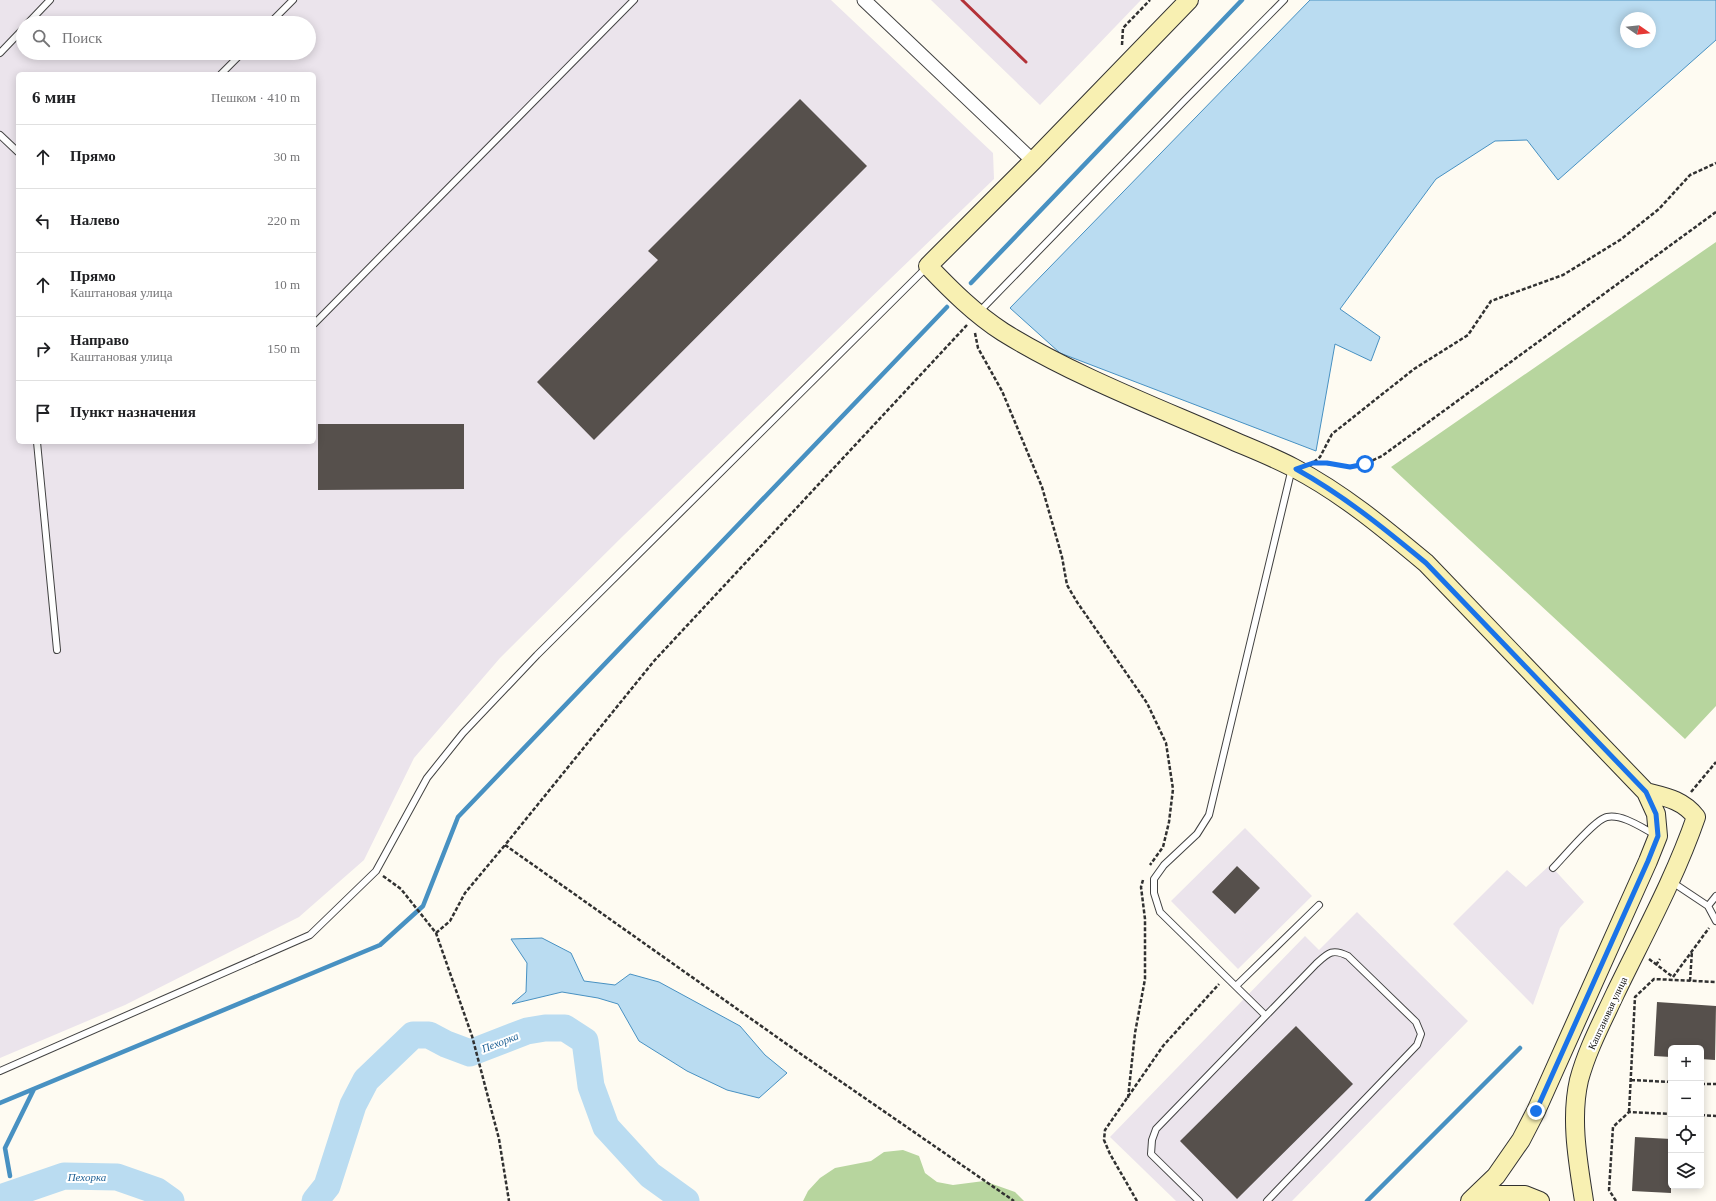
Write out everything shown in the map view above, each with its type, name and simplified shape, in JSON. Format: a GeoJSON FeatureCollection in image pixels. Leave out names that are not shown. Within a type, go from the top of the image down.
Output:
{"type":"FeatureCollection","features":[{"type":"Feature","properties":{"kind":"street"},"geometry":{"type":"LineString","coordinates":[[864,0],[1033,161]]}},
{"type":"Feature","properties":{"kind":"street"},"geometry":{"type":"LineString","coordinates":[[1189,0],[1033,161],[928,266],[975,316],[1061,363],[1105,384],[1292,467],[1345,500],[1386,530],[1426,563],[1646,792],[1656,814],[1658,836],[1648,861],[1536,1111],[1521,1140],[1496,1176],[1470,1201]]}},
{"type":"Feature","properties":{"kind":"street"},"geometry":{"type":"LineString","coordinates":[[1646,792],[1674,799],[1682,803]]}},
{"type":"Feature","properties":{"kind":"street","name":"Каштановая улица"},"geometry":{"type":"LineString","coordinates":[[1584,1201],[1578,1168],[1575,1119],[1579,1081],[1592,1042],[1688,841],[1696,817],[1689,808],[1682,803]]}},
{"type":"Feature","properties":{"kind":"street"},"geometry":{"type":"LineString","coordinates":[[1478,1201],[1493,1195],[1525,1195],[1540,1201]]}},
{"type":"Feature","properties":{"kind":"lane"},"geometry":{"type":"LineString","coordinates":[[35,16],[50,0]]}},
{"type":"Feature","properties":{"kind":"lane"},"geometry":{"type":"LineString","coordinates":[[277,16],[293,0]]}},
{"type":"Feature","properties":{"kind":"lane"},"geometry":{"type":"LineString","coordinates":[[316,322],[634,0]]}},
{"type":"Feature","properties":{"kind":"lane"},"geometry":{"type":"LineString","coordinates":[[975,316],[1284,0]]}},
{"type":"Feature","properties":{"kind":"lane"},"geometry":{"type":"LineString","coordinates":[[0,53],[16,36]]}},
{"type":"Feature","properties":{"kind":"lane"},"geometry":{"type":"LineString","coordinates":[[223,72],[235,60]]}},
{"type":"Feature","properties":{"kind":"lane"},"geometry":{"type":"LineString","coordinates":[[0,134],[16,150]]}},
{"type":"Feature","properties":{"kind":"lane"},"geometry":{"type":"LineString","coordinates":[[0,1071],[310,935],[376,871],[428,778],[463,733],[537,655],[928,266]]}},
{"type":"Feature","properties":{"kind":"lane"},"geometry":{"type":"LineString","coordinates":[[37,444],[57,650]]}},
{"type":"Feature","properties":{"kind":"lane"},"geometry":{"type":"LineString","coordinates":[[1265,1015],[1160,912],[1154,893],[1154,879],[1164,865],[1198,834],[1209,815],[1292,467]]}},
{"type":"Feature","properties":{"kind":"lane"},"geometry":{"type":"LineString","coordinates":[[1553,868],[1597,822],[1606,817],[1618,817],[1629,821],[1658,836]]}},
{"type":"Feature","properties":{"kind":"lane"},"geometry":{"type":"LineString","coordinates":[[1670,880],[1708,906],[1716,920]]}},
{"type":"Feature","properties":{"kind":"lane"},"geometry":{"type":"LineString","coordinates":[[1708,906],[1716,896]]}},
{"type":"Feature","properties":{"kind":"lane"},"geometry":{"type":"LineString","coordinates":[[1236,986],[1319,905]]}},
{"type":"Feature","properties":{"kind":"lane"},"geometry":{"type":"LineString","coordinates":[[1199,1201],[1151,1154],[1152,1140],[1156,1129],[1265,1015],[1327,954],[1339,951],[1348,956],[1416,1022],[1421,1034],[1417,1045],[1267,1201]]}},
{"type":"Feature","properties":{"kind":"path"},"geometry":{"type":"LineString","coordinates":[[1716,163],[1690,174],[1659,209],[1620,240],[1563,275],[1491,301],[1468,335],[1414,369],[1332,434],[1320,457],[1313,463],[1327,463],[1350,467],[1382,456],[1716,212]]}},
{"type":"Feature","properties":{"kind":"path"},"geometry":{"type":"LineString","coordinates":[[436,933],[450,921],[465,893],[506,845],[654,660],[975,316]]}},
{"type":"Feature","properties":{"kind":"path"},"geometry":{"type":"LineString","coordinates":[[975,316],[978,348],[1002,391],[1042,487],[1062,557],[1067,585],[1077,602],[1147,703],[1166,743],[1173,789],[1169,822],[1163,847],[1147,870]]}},
{"type":"Feature","properties":{"kind":"path"},"geometry":{"type":"LineString","coordinates":[[1682,803],[1716,762]]}},
{"type":"Feature","properties":{"kind":"path"},"geometry":{"type":"LineString","coordinates":[[506,845],[798,1052],[1014,1201]]}},
{"type":"Feature","properties":{"kind":"path"},"geometry":{"type":"LineString","coordinates":[[376,871],[400,889],[436,933],[472,1036],[499,1139],[509,1201]]}},
{"type":"Feature","properties":{"kind":"path"},"geometry":{"type":"LineString","coordinates":[[1128,1098],[1135,1033],[1145,979],[1145,919],[1141,887],[1144,875]]}},
{"type":"Feature","properties":{"kind":"path"},"geometry":{"type":"LineString","coordinates":[[1672,979],[1716,920]]}},
{"type":"Feature","properties":{"kind":"path"},"geometry":{"type":"LineString","coordinates":[[1690,981],[1692,951]]}},
{"type":"Feature","properties":{"kind":"path"},"geometry":{"type":"LineString","coordinates":[[1645,957],[1672,979]]}},
{"type":"Feature","properties":{"kind":"path"},"geometry":{"type":"LineString","coordinates":[[1656,965],[1660,959]]}},
{"type":"Feature","properties":{"kind":"path"},"geometry":{"type":"LineString","coordinates":[[1137,1201],[1110,1154],[1104,1140],[1105,1130],[1163,1046],[1226,976]]}},
{"type":"Feature","properties":{"kind":"path"},"geometry":{"type":"LineString","coordinates":[[1616,1201],[1610,1190],[1613,1127],[1629,1112],[1635,997],[1654,979],[1716,982]]}},
{"type":"Feature","properties":{"kind":"path"},"geometry":{"type":"LineString","coordinates":[[1631,1080],[1668,1082]]}},
{"type":"Feature","properties":{"kind":"path"},"geometry":{"type":"LineString","coordinates":[[1704,1084],[1716,1084]]}},
{"type":"Feature","properties":{"kind":"path"},"geometry":{"type":"LineString","coordinates":[[1629,1112],[1668,1114]]}},
{"type":"Feature","properties":{"kind":"path"},"geometry":{"type":"LineString","coordinates":[[1704,1115],[1716,1116]]}},
{"type":"Feature","properties":{"kind":"shaded area"},"geometry":{"type":"Polygon","coordinates":[[[0,0],[831,0],[993,153],[994,179],[623,536],[500,658],[414,758],[364,860],[299,917],[125,1005],[0,1058],[0,0]]]}},
{"type":"Feature","properties":{"kind":"shaded area"},"geometry":{"type":"Polygon","coordinates":[[[931,0],[1141,0],[1040,105],[931,0]]]}},
{"type":"Feature","properties":{"kind":"shaded area"},"geometry":{"type":"Polygon","coordinates":[[[1245,828],[1312,896],[1238,969],[1171,901],[1245,828]]]}},
{"type":"Feature","properties":{"kind":"shaded area"},"geometry":{"type":"Polygon","coordinates":[[[1550,865],[1584,902],[1560,928],[1533,1005],[1453,924],[1507,870],[1526,887],[1550,865]]]}},
{"type":"Feature","properties":{"kind":"shaded area"},"geometry":{"type":"Polygon","coordinates":[[[1357,912],[1468,1021],[1292,1201],[1176,1201],[1110,1137],[1305,936],[1319,950],[1357,912]]]}},
{"type":"Feature","properties":{"kind":"green space"},"geometry":{"type":"Polygon","coordinates":[[[1716,242],[1716,706],[1685,739],[1391,467],[1716,242]]]}},
{"type":"Feature","properties":{"kind":"green space"},"geometry":{"type":"Polygon","coordinates":[[[903,1150],[919,1156],[925,1173],[937,1182],[953,1185],[984,1181],[1015,1192],[1024,1201],[803,1201],[808,1191],[820,1178],[835,1168],[871,1161],[884,1152],[903,1150]]]}},
{"type":"Feature","properties":{"kind":"water"},"geometry":{"type":"Polygon","coordinates":[[[1310,0],[1716,0],[1716,40],[1558,180],[1527,140],[1495,141],[1436,179],[1340,309],[1380,337],[1371,361],[1335,344],[1316,451],[1060,353],[1010,308],[1310,0]]]}},
{"type":"Feature","properties":{"kind":"water"},"geometry":{"type":"Polygon","coordinates":[[[542,938],[571,953],[584,981],[615,985],[630,974],[659,982],[740,1026],[765,1055],[787,1073],[759,1098],[727,1090],[687,1071],[639,1041],[618,1004],[598,998],[562,992],[512,1004],[526,992],[527,963],[511,939],[542,938]]]}},
{"type":"Feature","properties":{"kind":"building"},"geometry":{"type":"Polygon","coordinates":[[[800,99],[867,166],[594,440],[537,382],[658,260],[648,251],[800,99]]]}},
{"type":"Feature","properties":{"kind":"building"},"geometry":{"type":"Polygon","coordinates":[[[318,424],[464,424],[464,489],[318,490],[318,424]]]}},
{"type":"Feature","properties":{"kind":"building"},"geometry":{"type":"Polygon","coordinates":[[[1237,866],[1260,888],[1235,914],[1212,892],[1237,866]]]}},
{"type":"Feature","properties":{"kind":"building"},"geometry":{"type":"Polygon","coordinates":[[[1657,1002],[1716,1006],[1715,1060],[1704,1059],[1704,1045],[1668,1045],[1668,1057],[1654,1056],[1657,1002]]]}},
{"type":"Feature","properties":{"kind":"building"},"geometry":{"type":"Polygon","coordinates":[[[1296,1026],[1353,1084],[1237,1199],[1180,1141],[1296,1026]]]}},
{"type":"Feature","properties":{"kind":"building"},"geometry":{"type":"Polygon","coordinates":[[[1635,1137],[1668,1139],[1668,1189],[1671,1189],[1671,1193],[1632,1191],[1635,1137]]]}},
{"type":"Feature","properties":{"kind":"waterway"},"geometry":{"type":"LineString","coordinates":[[971,283],[1242,0]]}},
{"type":"Feature","properties":{"kind":"waterway"},"geometry":{"type":"LineString","coordinates":[[0,1103],[380,945],[423,906],[458,817],[947,307]]}},
{"type":"Feature","properties":{"kind":"waterway","name":"Пехорка"},"geometry":{"type":"LineString","coordinates":[[315,1201],[327,1186],[353,1105],[366,1080],[413,1035],[429,1035],[446,1044],[470,1053],[527,1031],[545,1028],[565,1028],[585,1041],[591,1086],[606,1127],[650,1175],[686,1201]]}},
{"type":"Feature","properties":{"kind":"waterway"},"geometry":{"type":"LineString","coordinates":[[1367,1201],[1520,1048]]}},
{"type":"Feature","properties":{"kind":"waterway"},"geometry":{"type":"LineString","coordinates":[[10,1176],[5,1148],[34,1089]]}},
{"type":"Feature","properties":{"kind":"waterway","name":"Пехорка"},"geometry":{"type":"LineString","coordinates":[[0,1198],[64,1176],[117,1177],[157,1191],[171,1201]]}},
{"type":"Feature","properties":{"kind":"railway"},"geometry":{"type":"LineString","coordinates":[[962,0],[1026,62]]}},
{"type":"Feature","properties":{"kind":"route"},"geometry":{"type":"LineString","coordinates":[[1365,464],[1350,467],[1327,463],[1313,463],[1296,469],[1345,500],[1386,530],[1426,563],[1646,792],[1656,814],[1658,836],[1648,861],[1536,1111]]}}]}
